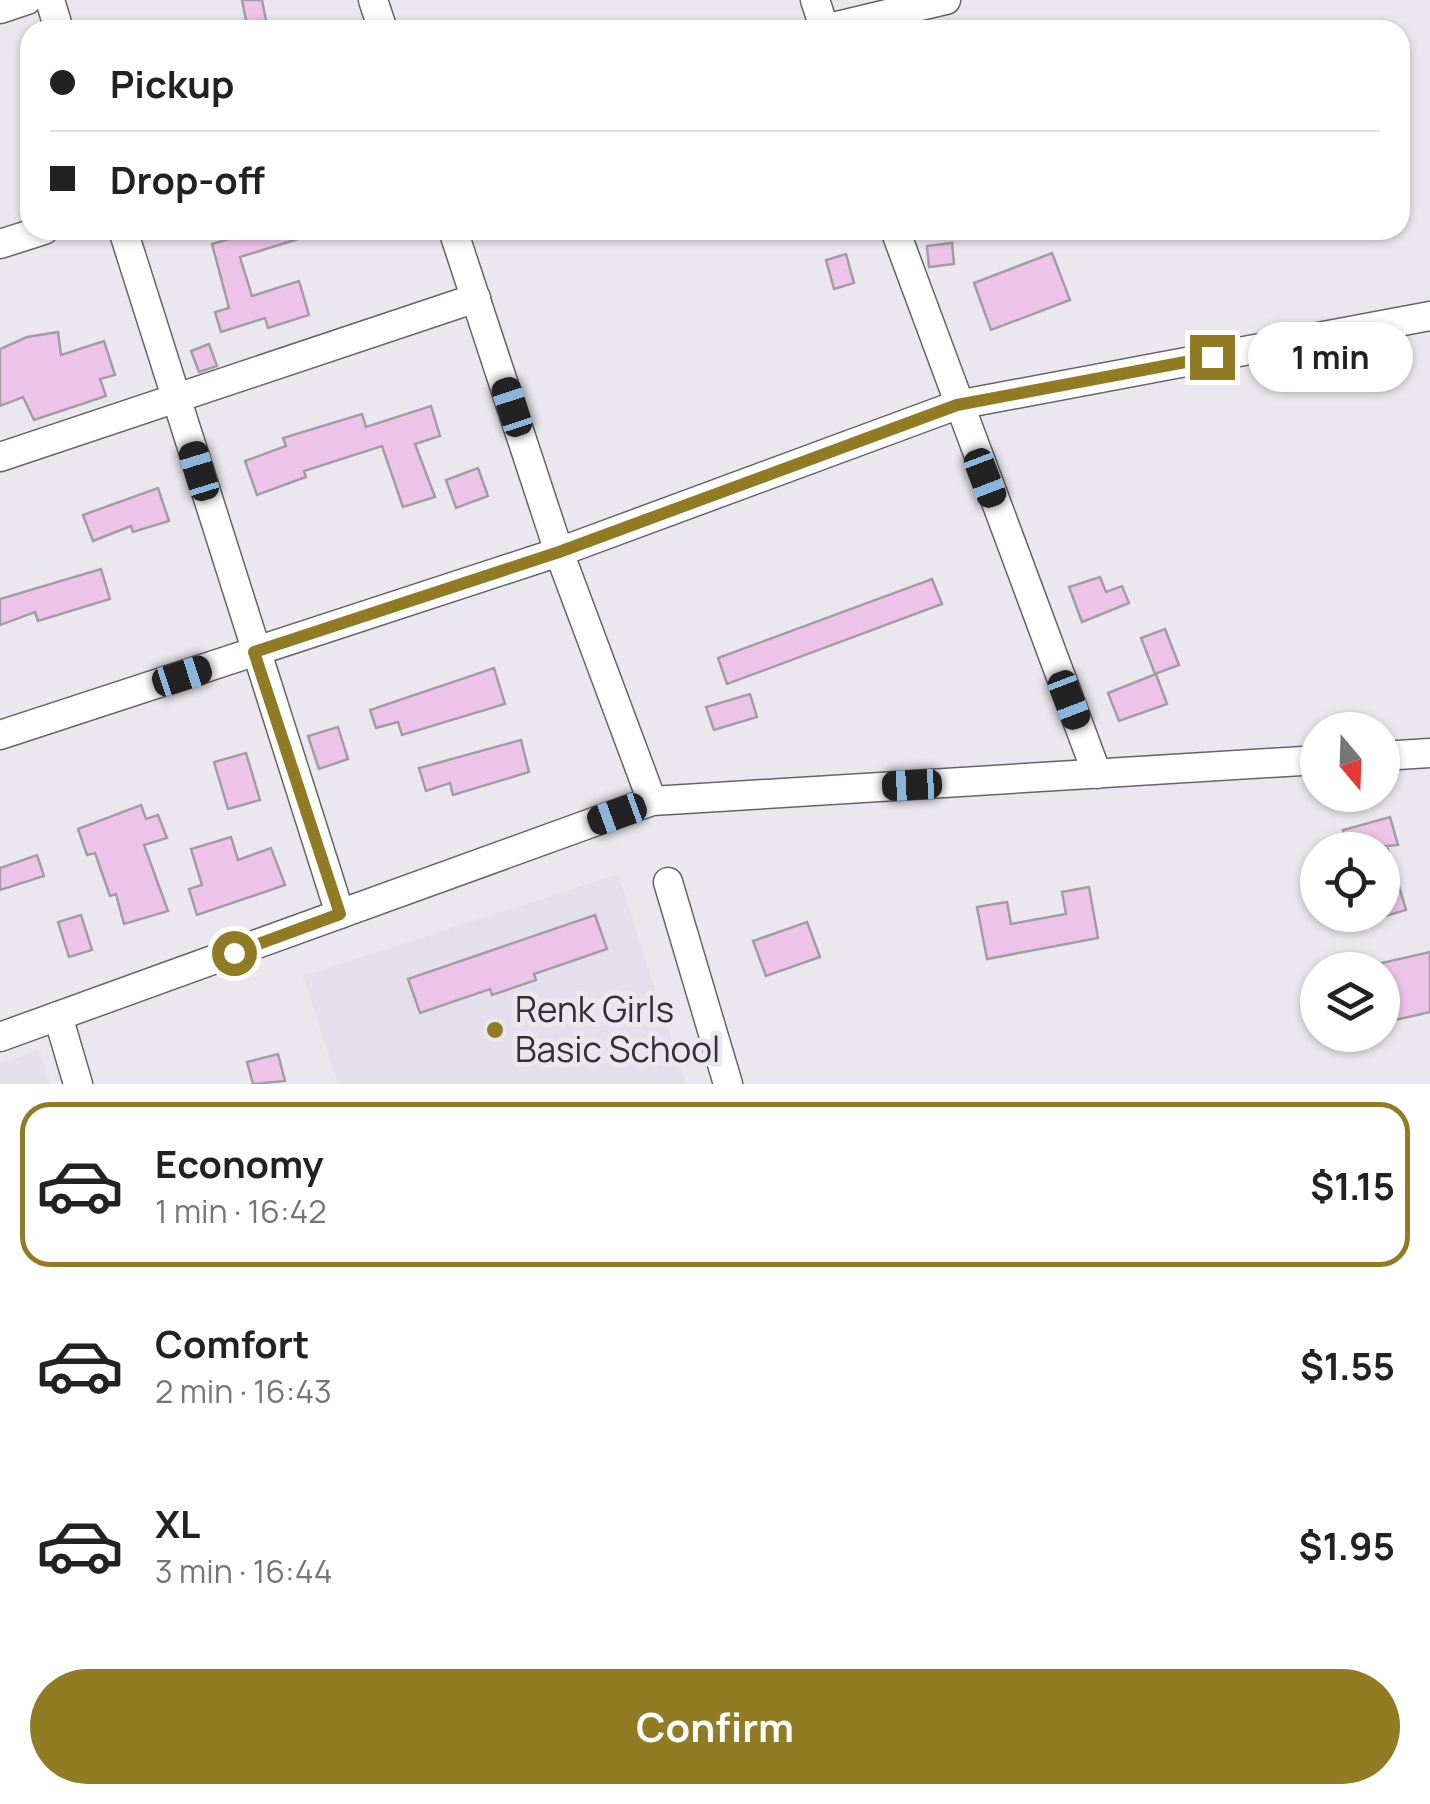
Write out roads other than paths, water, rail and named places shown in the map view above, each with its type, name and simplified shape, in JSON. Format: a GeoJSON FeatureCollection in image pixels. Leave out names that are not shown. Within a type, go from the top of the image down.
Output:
{"type":"FeatureCollection","features":[{"type":"Feature","properties":{"kind":"street"},"geometry":{"type":"LineString","coordinates":[[0,9],[27,0]]}},
{"type":"Feature","properties":{"kind":"street"},"geometry":{"type":"LineString","coordinates":[[865,20],[946,0]]}},
{"type":"Feature","properties":{"kind":"street"},"geometry":{"type":"LineString","coordinates":[[126,240],[340,914]]}},
{"type":"Feature","properties":{"kind":"street"},"geometry":{"type":"LineString","coordinates":[[456,240],[559,552],[652,801]]}},
{"type":"Feature","properties":{"kind":"street"},"geometry":{"type":"LineString","coordinates":[[899,240],[1098,774]]}},
{"type":"Feature","properties":{"kind":"street"},"geometry":{"type":"LineString","coordinates":[[0,457],[476,298]]}},
{"type":"Feature","properties":{"kind":"street"},"geometry":{"type":"LineString","coordinates":[[0,735],[559,552],[957,405],[1430,316]]}},
{"type":"Feature","properties":{"kind":"street"},"geometry":{"type":"LineString","coordinates":[[1400,755],[1430,753]]}},
{"type":"Feature","properties":{"kind":"street"},"geometry":{"type":"LineString","coordinates":[[0,1036],[652,801],[1300,761]]}},
{"type":"Feature","properties":{"kind":"street"},"geometry":{"type":"LineString","coordinates":[[668,882],[728,1084]]}},
{"type":"Feature","properties":{"kind":"street"},"geometry":{"type":"LineString","coordinates":[[58,1016],[78,1084]]}},
{"type":"Feature","properties":{"kind":"place","name":"Renk Girls Basic School"},"geometry":{"type":"Point","coordinates":[495,1030]}}]}
